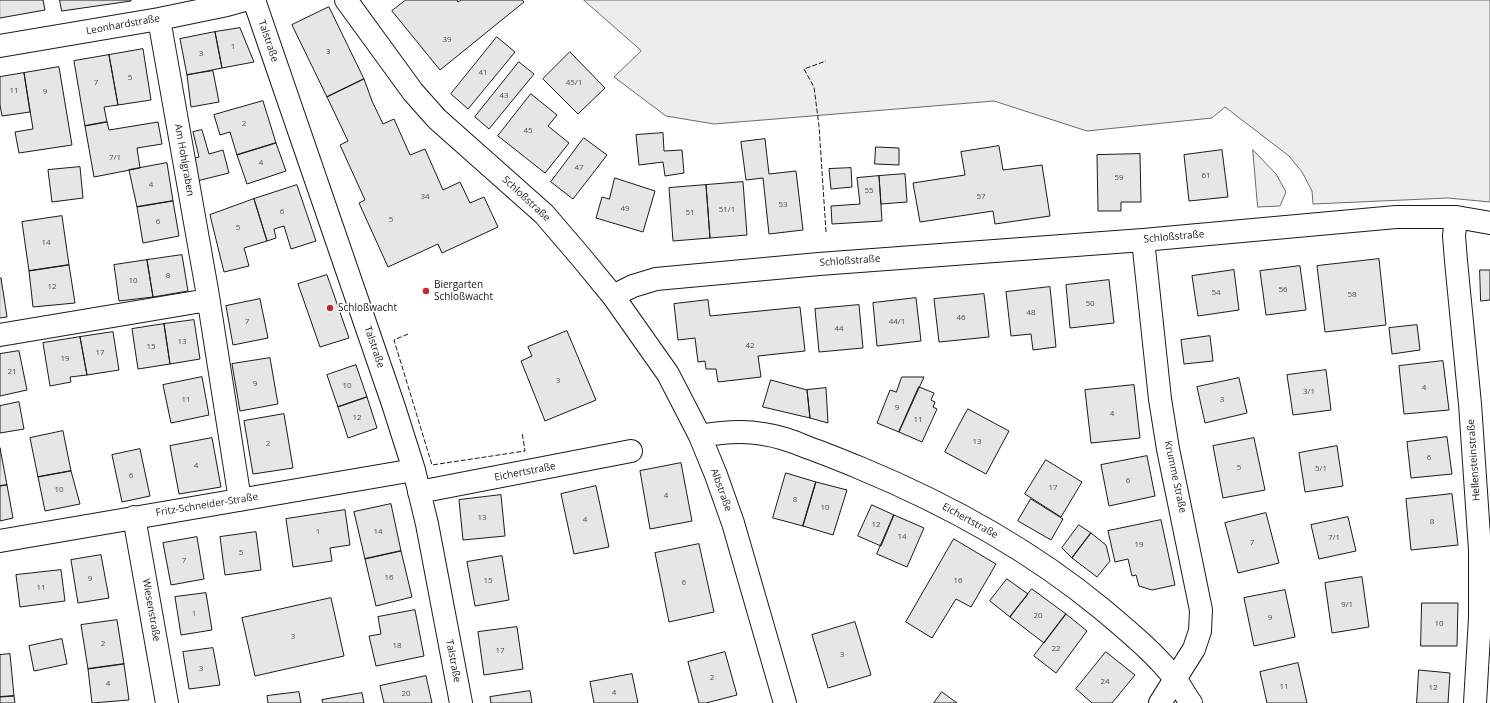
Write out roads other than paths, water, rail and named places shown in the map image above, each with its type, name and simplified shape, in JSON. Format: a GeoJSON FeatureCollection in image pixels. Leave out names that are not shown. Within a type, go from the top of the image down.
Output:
{"type":"FeatureCollection","features":[{"type":"Feature","properties":{"kind":"street","name":"Leonhardstraße"},"geometry":{"type":"LineString","coordinates":[[0,46],[159,19],[244,0]]}},
{"type":"Feature","properties":{"kind":"street","name":"Talstraße"},"geometry":{"type":"LineString","coordinates":[[254,0],[393,404],[414,470],[438,581],[461,703]]}},
{"type":"Feature","properties":{"kind":"street","name":"Schloßstraße"},"geometry":{"type":"LineString","coordinates":[[346,0],[418,98],[447,128],[544,214],[613,296],[633,286],[656,279],[819,264],[1143,240],[1396,217],[1456,217],[1490,223]]}},
{"type":"Feature","properties":{"kind":"street","name":"Am Hohlgraben"},"geometry":{"type":"LineString","coordinates":[[159,19],[208,300],[240,500]]}},
{"type":"Feature","properties":{"kind":"street","name":"Hellensteinstraße"},"geometry":{"type":"LineString","coordinates":[[1456,217],[1454,236],[1470,404],[1480,550],[1480,618],[1475,703]]}},
{"type":"Feature","properties":{"kind":"street","name":"Krumme Straße"},"geometry":{"type":"LineString","coordinates":[[1143,240],[1160,399],[1168,449],[1201,610],[1200,631],[1194,649],[1176,680],[1160,703]]}},
{"type":"Feature","properties":{"kind":"street","name":"Albstraße"},"geometry":{"type":"LineString","coordinates":[[613,296],[668,374],[700,436],[733,523],[785,703]]}},
{"type":"Feature","properties":{"kind":"street"},"geometry":{"type":"LineString","coordinates":[[0,335],[208,300]]}},
{"type":"Feature","properties":{"kind":"street","name":"Eichertstraße"},"geometry":{"type":"LineString","coordinates":[[700,436],[721,432],[741,431],[765,434],[792,441],[900,484],[946,507],[1002,538],[1071,584],[1113,618],[1154,655],[1176,680],[1191,703]]}},
{"type":"Feature","properties":{"kind":"street","name":"Eichertstraße"},"geometry":{"type":"LineString","coordinates":[[419,492],[631,451]]}},
{"type":"Feature","properties":{"kind":"street","name":"Fritz-Schneider-Straße"},"geometry":{"type":"LineString","coordinates":[[0,541],[414,470]]}},
{"type":"Feature","properties":{"kind":"street","name":"Wiesenstraße"},"geometry":{"type":"LineString","coordinates":[[134,517],[167,703]]}},
{"type":"Feature","properties":{"kind":"place","name":"Biergarten Schloßwacht"},"geometry":{"type":"Point","coordinates":[426,291]}},
{"type":"Feature","properties":{"kind":"place","name":"Schloßwacht"},"geometry":{"type":"Point","coordinates":[330,308]}}]}
